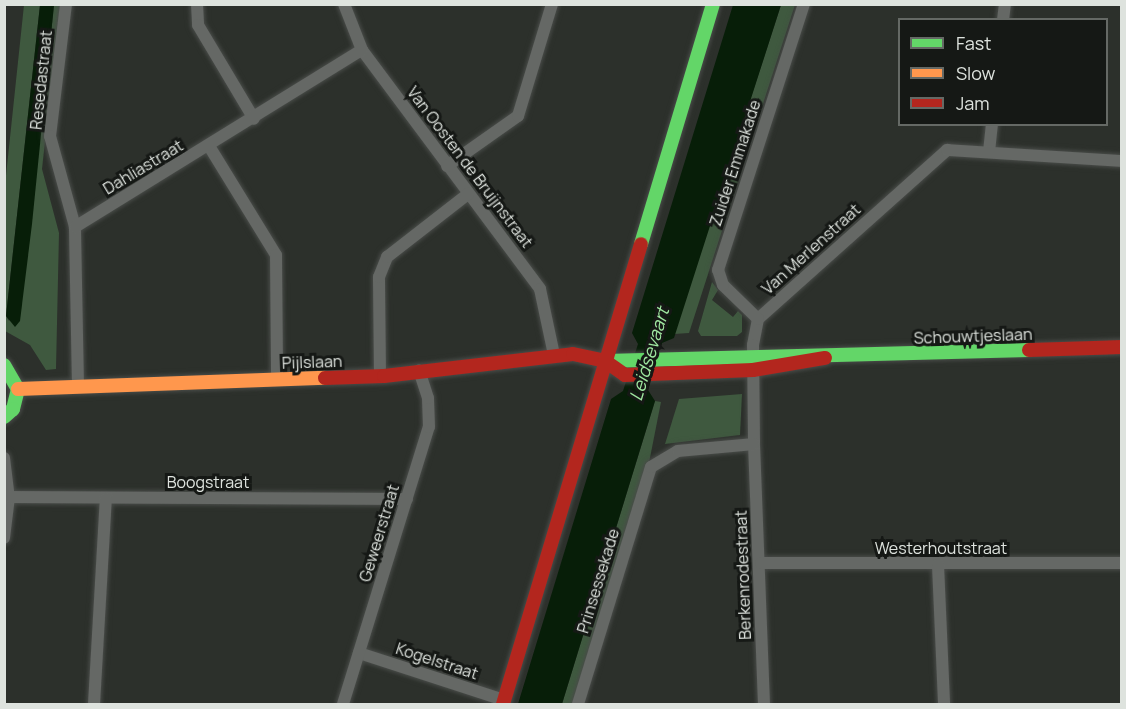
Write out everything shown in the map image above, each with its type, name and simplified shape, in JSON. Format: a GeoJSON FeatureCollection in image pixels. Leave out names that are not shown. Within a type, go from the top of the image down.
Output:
{"type":"FeatureCollection","features":[{"type":"Feature","properties":{"kind":"street","name":"Resedastraat"},"geometry":{"type":"LineString","coordinates":[[66,4],[50,136],[75,227]]}},
{"type":"Feature","properties":{"kind":"street"},"geometry":{"type":"LineString","coordinates":[[197,4],[198,25],[254,119]]}},
{"type":"Feature","properties":{"kind":"street","name":"Van Oosten de Bruijnstraat"},"geometry":{"type":"LineString","coordinates":[[344,4],[362,50],[540,289],[554,355]]}},
{"type":"Feature","properties":{"kind":"street"},"geometry":{"type":"LineString","coordinates":[[447,166],[518,116],[552,4]]}},
{"type":"Feature","properties":{"kind":"street"},"geometry":{"type":"LineString","coordinates":[[504,702],[713,4]]}},
{"type":"Feature","properties":{"kind":"street","name":"Zuider Emmakade"},"geometry":{"type":"LineString","coordinates":[[758,319],[723,285],[718,270],[804,4]]}},
{"type":"Feature","properties":{"kind":"street","name":"Dahliastraat"},"geometry":{"type":"LineString","coordinates":[[75,227],[254,119],[362,50]]}},
{"type":"Feature","properties":{"kind":"street"},"geometry":{"type":"LineString","coordinates":[[989,152],[992,126]]}},
{"type":"Feature","properties":{"kind":"street"},"geometry":{"type":"LineString","coordinates":[[209,146],[276,255],[277,380]]}},
{"type":"Feature","properties":{"kind":"street","name":"Van Merlenstraat"},"geometry":{"type":"LineString","coordinates":[[758,319],[947,150],[1122,160]]}},
{"type":"Feature","properties":{"kind":"street"},"geometry":{"type":"LineString","coordinates":[[380,376],[379,276],[387,257],[468,194]]}},
{"type":"Feature","properties":{"kind":"street"},"geometry":{"type":"LineString","coordinates":[[75,227],[78,386]]}},
{"type":"Feature","properties":{"kind":"street","name":"Berkenrodestraat"},"geometry":{"type":"LineString","coordinates":[[758,319],[753,354],[754,444],[761,563],[764,705]]}},
{"type":"Feature","properties":{"kind":"street","name":"Schouwtjeslaan"},"geometry":{"type":"LineString","coordinates":[[605,361],[753,354],[825,358],[1122,347]]}},
{"type":"Feature","properties":{"kind":"street","name":"Pijlslaan"},"geometry":{"type":"LineString","coordinates":[[18,389],[380,376],[554,355],[605,361]]}},
{"type":"Feature","properties":{"kind":"street","name":"Schouwtjeslaan"},"geometry":{"type":"LineString","coordinates":[[605,361],[625,375],[658,375],[753,370],[825,358]]}},
{"type":"Feature","properties":{"kind":"street"},"geometry":{"type":"LineString","coordinates":[[4,365],[18,389],[13,409],[4,417]]}},
{"type":"Feature","properties":{"kind":"street","name":"Geweerstraat"},"geometry":{"type":"LineString","coordinates":[[343,705],[429,427],[428,398],[419,370]]}},
{"type":"Feature","properties":{"kind":"street","name":"Prinsessekade"},"geometry":{"type":"LineString","coordinates":[[578,705],[651,467],[678,451],[754,444]]}},
{"type":"Feature","properties":{"kind":"street"},"geometry":{"type":"LineString","coordinates":[[4,458],[9,497],[4,538]]}},
{"type":"Feature","properties":{"kind":"street","name":"Boogstraat"},"geometry":{"type":"LineString","coordinates":[[9,497],[407,499]]}},
{"type":"Feature","properties":{"kind":"street"},"geometry":{"type":"LineString","coordinates":[[94,705],[106,498]]}},
{"type":"Feature","properties":{"kind":"street","name":"Westerhoutstraat"},"geometry":{"type":"LineString","coordinates":[[761,563],[938,565],[1122,563]]}},
{"type":"Feature","properties":{"kind":"street"},"geometry":{"type":"LineString","coordinates":[[938,565],[944,705]]}},
{"type":"Feature","properties":{"kind":"street","name":"Kogelstraat"},"geometry":{"type":"LineString","coordinates":[[359,653],[504,702]]}},
{"type":"Feature","properties":{"kind":"shaded area"},"geometry":{"type":"Polygon","coordinates":[[[24,5],[40,5],[6,316],[9,321],[38,153],[54,5],[60,5],[42,169],[59,233],[56,369],[46,370],[30,345],[5,331],[5,185],[24,5]]]}},
{"type":"Feature","properties":{"kind":"shaded area"},"geometry":{"type":"Polygon","coordinates":[[[781,5],[795,5],[689,333],[674,334],[781,5]]]}},
{"type":"Feature","properties":{"kind":"shaded area"},"geometry":{"type":"Polygon","coordinates":[[[712,282],[718,290],[712,300],[733,317],[738,311],[742,315],[742,332],[737,336],[701,336],[698,331],[712,282]]]}},
{"type":"Feature","properties":{"kind":"shaded area"},"geometry":{"type":"Polygon","coordinates":[[[742,394],[740,435],[665,444],[679,399],[742,394]]]}},
{"type":"Feature","properties":{"kind":"shaded area"},"geometry":{"type":"Polygon","coordinates":[[[655,401],[661,402],[646,478],[579,704],[562,704],[655,401]]]}},
{"type":"Feature","properties":{"kind":"water"},"geometry":{"type":"Polygon","coordinates":[[[40,5],[54,5],[32,224],[20,321],[15,327],[6,316],[40,5]]]}},
{"type":"Feature","properties":{"kind":"water","name":"Leidsevaart"},"geometry":{"type":"Polygon","coordinates":[[[733,5],[781,5],[674,338],[662,343],[648,390],[655,401],[562,704],[518,704],[611,399],[623,391],[638,344],[632,333],[733,5]]]}},
{"type":"Feature","properties":{"kind":"traffic: fast"},"geometry":{"type":"LineString","coordinates":[[641,244],[713,4]]}},
{"type":"Feature","properties":{"kind":"traffic: fast"},"geometry":{"type":"LineString","coordinates":[[605,361],[1029,350]]}},
{"type":"Feature","properties":{"kind":"traffic: fast"},"geometry":{"type":"LineString","coordinates":[[4,365],[18,389],[13,409],[4,417]]}},
{"type":"Feature","properties":{"kind":"traffic: slow"},"geometry":{"type":"LineString","coordinates":[[18,389],[325,378]]}},
{"type":"Feature","properties":{"kind":"traffic: jam"},"geometry":{"type":"LineString","coordinates":[[503,704],[641,244]]}},
{"type":"Feature","properties":{"kind":"traffic: jam"},"geometry":{"type":"LineString","coordinates":[[1029,350],[1122,347]]}},
{"type":"Feature","properties":{"kind":"traffic: jam"},"geometry":{"type":"LineString","coordinates":[[325,378],[384,376],[573,354],[605,361],[625,375],[753,370],[825,358]]}}]}
